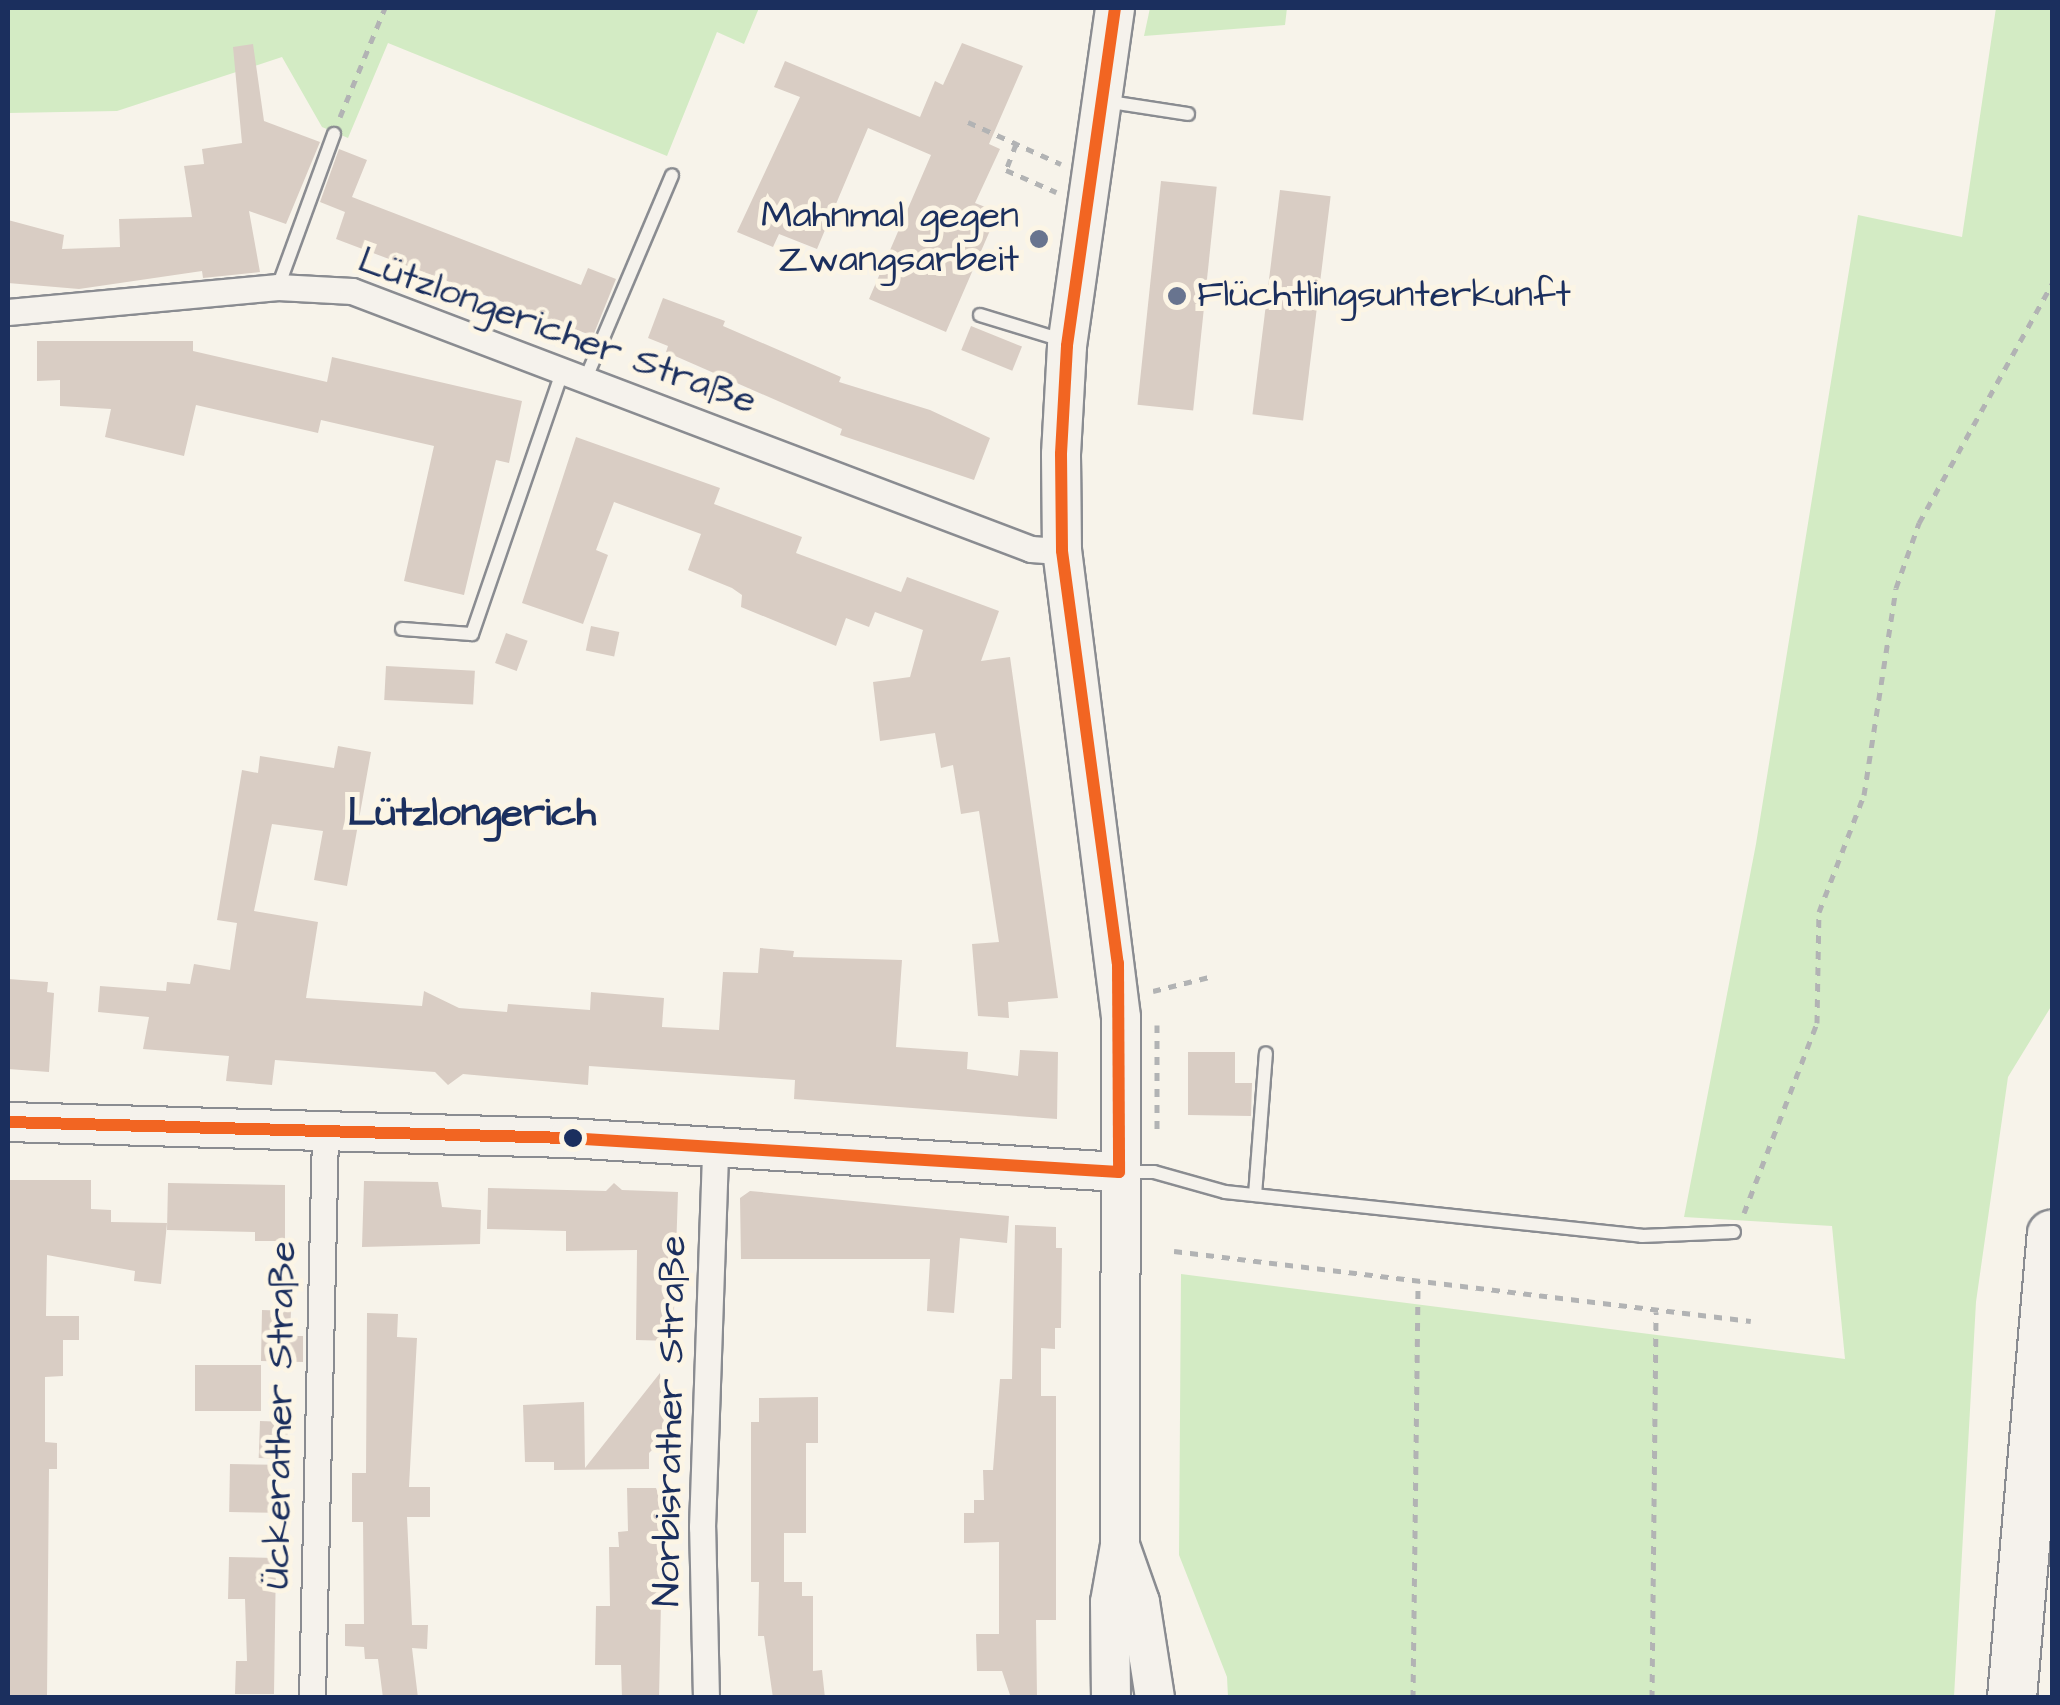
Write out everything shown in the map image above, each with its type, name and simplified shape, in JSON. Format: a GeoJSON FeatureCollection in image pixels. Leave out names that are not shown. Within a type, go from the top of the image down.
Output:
{"type":"FeatureCollection","features":[{"type":"Feature","properties":{"kind":"highway"},"geometry":{"type":"LineString","coordinates":[[2012,1698],[2052,1235]]}},
{"type":"Feature","properties":{"kind":"street"},"geometry":{"type":"LineString","coordinates":[[1110,1698],[1110,1602],[1120,1546],[1120,993],[1062,551],[1068,342],[1114,8]]}},
{"type":"Feature","properties":{"kind":"street","name":"Lützlongericher Straße"},"geometry":{"type":"LineString","coordinates":[[8,312],[278,287],[352,291],[1030,550],[1062,551]]}},
{"type":"Feature","properties":{"kind":"street"},"geometry":{"type":"LineString","coordinates":[[8,1122],[715,1146],[1119,1172]]}},
{"type":"Feature","properties":{"kind":"street","name":"Ückerather Straße"},"geometry":{"type":"LineString","coordinates":[[312,1698],[325,1133]]}},
{"type":"Feature","properties":{"kind":"street","name":"Norbisrather Straße"},"geometry":{"type":"LineString","coordinates":[[706,1698],[702,1526],[715,1146]]}},
{"type":"Feature","properties":{"kind":"street"},"geometry":{"type":"LineString","coordinates":[[1120,1546],[1140,1602],[1155,1698]]}},
{"type":"Feature","properties":{"kind":"lane"},"geometry":{"type":"LineString","coordinates":[[1102,100],[1188,114]]}},
{"type":"Feature","properties":{"kind":"lane"},"geometry":{"type":"LineString","coordinates":[[278,287],[334,134]]}},
{"type":"Feature","properties":{"kind":"lane"},"geometry":{"type":"LineString","coordinates":[[402,630],[472,634],[575,374],[672,175]]}},
{"type":"Feature","properties":{"kind":"lane"},"geometry":{"type":"LineString","coordinates":[[980,315],[1068,342]]}},
{"type":"Feature","properties":{"kind":"lane"},"geometry":{"type":"LineString","coordinates":[[1256,1195],[1266,1052]]}},
{"type":"Feature","properties":{"kind":"lane"},"geometry":{"type":"LineString","coordinates":[[1119,1172],[1154,1172],[1256,1195],[1642,1236],[1734,1232]]}},
{"type":"Feature","properties":{"kind":"path"},"geometry":{"type":"LineString","coordinates":[[334,134],[386,8]]}},
{"type":"Feature","properties":{"kind":"path"},"geometry":{"type":"LineString","coordinates":[[968,122],[1069,168]]}},
{"type":"Feature","properties":{"kind":"path"},"geometry":{"type":"LineString","coordinates":[[1016,144],[1006,170],[1051,189]]}},
{"type":"Feature","properties":{"kind":"path"},"geometry":{"type":"LineString","coordinates":[[1734,1232],[1771,1153],[1817,1024],[1819,912],[1864,795],[1896,588],[1919,523],[2052,284]]}},
{"type":"Feature","properties":{"kind":"path"},"geometry":{"type":"LineString","coordinates":[[1120,993],[1213,976]]}},
{"type":"Feature","properties":{"kind":"path"},"geometry":{"type":"LineString","coordinates":[[1174,1251],[1750,1321]]}},
{"type":"Feature","properties":{"kind":"path"},"geometry":{"type":"LineString","coordinates":[[1413,1698],[1418,1280]]}},
{"type":"Feature","properties":{"kind":"path"},"geometry":{"type":"LineString","coordinates":[[1652,1698],[1656,1312]]}},
{"type":"Feature","properties":{"kind":"green space"},"geometry":{"type":"Polygon","coordinates":[[[8,8],[759,8],[744,44],[717,32],[667,156],[388,43],[348,138],[322,127],[282,57],[117,111],[8,113],[8,8]]]}},
{"type":"Feature","properties":{"kind":"green space"},"geometry":{"type":"Polygon","coordinates":[[[1150,8],[1287,8],[1285,25],[1144,36],[1150,8]]]}},
{"type":"Feature","properties":{"kind":"green space"},"geometry":{"type":"Polygon","coordinates":[[[1996,8],[2052,8],[2052,1005],[2008,1077],[1976,1302],[1954,1697],[1228,1697],[1227,1677],[1179,1555],[1181,1274],[1845,1359],[1832,1226],[1684,1217],[1756,844],[1858,215],[1962,237],[1996,8]]]}},
{"type":"Feature","properties":{"kind":"building"},"geometry":{"type":"Polygon","coordinates":[[[962,43],[1023,66],[989,144],[1000,149],[975,203],[998,212],[946,332],[869,299],[931,155],[868,128],[817,249],[779,234],[773,247],[737,232],[800,97],[774,87],[785,61],[920,117],[935,81],[943,85],[962,43]]]}},
{"type":"Feature","properties":{"kind":"building"},"geometry":{"type":"Polygon","coordinates":[[[253,44],[264,121],[320,142],[286,224],[249,211],[260,272],[203,278],[202,271],[79,289],[8,283],[8,220],[64,235],[62,249],[120,247],[119,219],[192,217],[184,166],[204,164],[202,149],[242,143],[233,47],[253,44]]]}},
{"type":"Feature","properties":{"kind":"building"},"geometry":{"type":"Polygon","coordinates":[[[339,149],[367,160],[352,197],[581,285],[588,268],[616,279],[593,336],[336,239],[345,212],[320,202],[339,149]]]}},
{"type":"Feature","properties":{"kind":"building","name":"Flüchtlingsunterkunft"},"geometry":{"type":"Polygon","coordinates":[[[1161,181],[1217,187],[1193,411],[1137,405],[1161,181]]]}},
{"type":"Feature","properties":{"kind":"building"},"geometry":{"type":"Polygon","coordinates":[[[1280,190],[1331,196],[1303,421],[1252,414],[1280,190]]]}},
{"type":"Feature","properties":{"kind":"building"},"geometry":{"type":"Polygon","coordinates":[[[663,298],[725,321],[723,326],[841,377],[839,382],[930,410],[990,438],[974,480],[840,435],[842,429],[666,352],[668,346],[648,338],[663,298]]]}},
{"type":"Feature","properties":{"kind":"building"},"geometry":{"type":"Polygon","coordinates":[[[971,326],[1022,347],[1012,371],[961,350],[971,326]]]}},
{"type":"Feature","properties":{"kind":"building"},"geometry":{"type":"Polygon","coordinates":[[[37,341],[193,341],[193,351],[327,382],[332,357],[522,401],[509,463],[496,460],[464,595],[404,581],[434,446],[321,420],[318,433],[196,405],[184,456],[105,437],[111,409],[60,406],[60,380],[37,381],[37,341]]]}},
{"type":"Feature","properties":{"kind":"building"},"geometry":{"type":"Polygon","coordinates":[[[576,437],[720,488],[714,504],[802,537],[796,553],[901,592],[907,577],[999,611],[981,661],[1010,657],[1058,998],[1008,1002],[1009,1018],[978,1016],[972,944],[999,942],[979,811],[961,814],[953,765],[941,768],[935,733],[880,741],[873,682],[910,677],[923,630],[875,612],[869,627],[846,618],[836,646],[741,607],[742,595],[732,588],[688,570],[701,534],[614,502],[596,550],[608,555],[583,624],[522,603],[576,437]]]}},
{"type":"Feature","properties":{"kind":"building"},"geometry":{"type":"Polygon","coordinates":[[[591,626],[619,632],[614,656],[586,650],[591,626]]]}},
{"type":"Feature","properties":{"kind":"building"},"geometry":{"type":"Polygon","coordinates":[[[506,633],[528,641],[517,671],[495,663],[506,633]]]}},
{"type":"Feature","properties":{"kind":"building"},"geometry":{"type":"Polygon","coordinates":[[[386,666],[475,671],[473,705],[384,700],[386,666]]]}},
{"type":"Feature","properties":{"kind":"building"},"geometry":{"type":"Polygon","coordinates":[[[338,746],[371,752],[347,886],[314,880],[323,831],[272,824],[254,911],[318,922],[306,998],[422,1006],[424,991],[459,1008],[507,1012],[508,1004],[590,1010],[591,992],[664,998],[662,1027],[719,1030],[723,972],[758,973],[760,948],[794,951],[793,957],[902,960],[896,1047],[968,1052],[967,1069],[1018,1076],[1020,1050],[1058,1052],[1057,1119],[794,1099],[795,1080],[589,1066],[588,1085],[463,1074],[448,1085],[435,1072],[275,1060],[272,1085],[226,1081],[229,1056],[143,1049],[149,1017],[98,1012],[100,986],[166,991],[167,982],[190,984],[194,964],[230,970],[237,923],[217,920],[242,770],[258,773],[260,756],[334,768],[338,746]]]}},
{"type":"Feature","properties":{"kind":"building"},"geometry":{"type":"Polygon","coordinates":[[[8,979],[48,982],[47,992],[54,993],[49,1072],[8,1069],[8,979]]]}},
{"type":"Feature","properties":{"kind":"building"},"geometry":{"type":"Polygon","coordinates":[[[1188,1052],[1235,1052],[1235,1083],[1252,1083],[1251,1116],[1188,1115],[1188,1052]]]}},
{"type":"Feature","properties":{"kind":"building"},"geometry":{"type":"Polygon","coordinates":[[[8,1180],[91,1180],[91,1209],[111,1210],[111,1222],[167,1223],[161,1284],[134,1281],[135,1271],[47,1255],[46,1316],[79,1316],[79,1340],[63,1340],[63,1376],[45,1377],[45,1442],[57,1443],[57,1469],[49,1469],[47,1698],[8,1698],[8,1180]]]}},
{"type":"Feature","properties":{"kind":"building"},"geometry":{"type":"Polygon","coordinates":[[[364,1181],[438,1182],[442,1207],[481,1210],[480,1244],[362,1247],[364,1181]]]}},
{"type":"Feature","properties":{"kind":"building"},"geometry":{"type":"Polygon","coordinates":[[[168,1183],[285,1185],[285,1241],[255,1241],[255,1232],[167,1230],[168,1183]]]}},
{"type":"Feature","properties":{"kind":"building"},"geometry":{"type":"Polygon","coordinates":[[[614,1183],[622,1190],[678,1192],[673,1341],[636,1340],[637,1250],[566,1251],[566,1231],[487,1229],[488,1188],[606,1191],[614,1183]]]}},
{"type":"Feature","properties":{"kind":"building"},"geometry":{"type":"Polygon","coordinates":[[[750,1191],[1009,1216],[1007,1243],[960,1238],[954,1313],[927,1311],[930,1259],[741,1259],[740,1198],[750,1191]]]}},
{"type":"Feature","properties":{"kind":"building"},"geometry":{"type":"Polygon","coordinates":[[[1015,1225],[1056,1227],[1056,1248],[1062,1248],[1061,1328],[1055,1328],[1055,1349],[1041,1348],[1041,1396],[1056,1396],[1056,1620],[1036,1620],[1037,1698],[1011,1698],[1002,1671],[977,1671],[976,1634],[999,1634],[999,1542],[964,1543],[964,1513],[974,1513],[974,1500],[984,1500],[983,1470],[993,1470],[1000,1379],[1012,1379],[1015,1225]]]}},
{"type":"Feature","properties":{"kind":"building"},"geometry":{"type":"Polygon","coordinates":[[[262,1310],[291,1311],[290,1336],[303,1336],[303,1362],[261,1361],[262,1310]]]}},
{"type":"Feature","properties":{"kind":"building"},"geometry":{"type":"Polygon","coordinates":[[[367,1313],[398,1314],[397,1337],[417,1338],[409,1487],[430,1487],[430,1517],[407,1517],[412,1625],[428,1625],[427,1649],[412,1648],[418,1698],[383,1698],[378,1659],[365,1659],[364,1647],[345,1646],[345,1624],[364,1624],[363,1522],[352,1522],[352,1473],[366,1473],[367,1313]]]}},
{"type":"Feature","properties":{"kind":"building"},"geometry":{"type":"Polygon","coordinates":[[[195,1365],[261,1365],[261,1411],[195,1411],[195,1365]]]}},
{"type":"Feature","properties":{"kind":"building"},"geometry":{"type":"Polygon","coordinates":[[[660,1373],[665,1437],[649,1453],[649,1469],[554,1470],[554,1462],[525,1462],[523,1405],[584,1402],[585,1468],[660,1373]]]}},
{"type":"Feature","properties":{"kind":"building"},"geometry":{"type":"Polygon","coordinates":[[[818,1397],[818,1443],[806,1443],[806,1533],[784,1533],[784,1582],[802,1582],[802,1596],[813,1596],[813,1671],[822,1670],[825,1698],[773,1698],[764,1636],[758,1636],[759,1582],[751,1582],[751,1422],[759,1422],[759,1398],[818,1397]]]}},
{"type":"Feature","properties":{"kind":"building"},"geometry":{"type":"Polygon","coordinates":[[[260,1421],[288,1422],[287,1459],[259,1458],[260,1421]]]}},
{"type":"Feature","properties":{"kind":"building"},"geometry":{"type":"Polygon","coordinates":[[[230,1464],[277,1465],[276,1513],[229,1512],[230,1464]]]}},
{"type":"Feature","properties":{"kind":"building"},"geometry":{"type":"Polygon","coordinates":[[[627,1488],[656,1488],[663,1506],[659,1698],[622,1698],[621,1665],[595,1665],[596,1606],[610,1606],[609,1547],[619,1547],[618,1532],[628,1531],[627,1488]]]}},
{"type":"Feature","properties":{"kind":"building"},"geometry":{"type":"Polygon","coordinates":[[[229,1557],[276,1558],[274,1694],[235,1694],[236,1661],[247,1661],[245,1599],[228,1599],[229,1557]]]}},
{"type":"Feature","properties":{"kind":"transit line"},"geometry":{"type":"LineString","coordinates":[[1115,8],[1067,346],[1061,454],[1062,551],[1118,963],[1119,1172]]}},
{"type":"Feature","properties":{"kind":"transit line"},"geometry":{"type":"LineString","coordinates":[[8,1122],[568,1138],[1119,1172]]}},
{"type":"Feature","properties":{"kind":"place","name":"Mahnmal gegen Zwangsarbeit"},"geometry":{"type":"Point","coordinates":[1039,239]}},
{"type":"Feature","properties":{"kind":"place","name":"Flüchtlingsunterkunft"},"geometry":{"type":"Point","coordinates":[1177,296]}},
{"type":"Feature","properties":{"kind":"district","name":"Lützlongerich"},"geometry":{"type":"Point","coordinates":[472,814]}}]}
